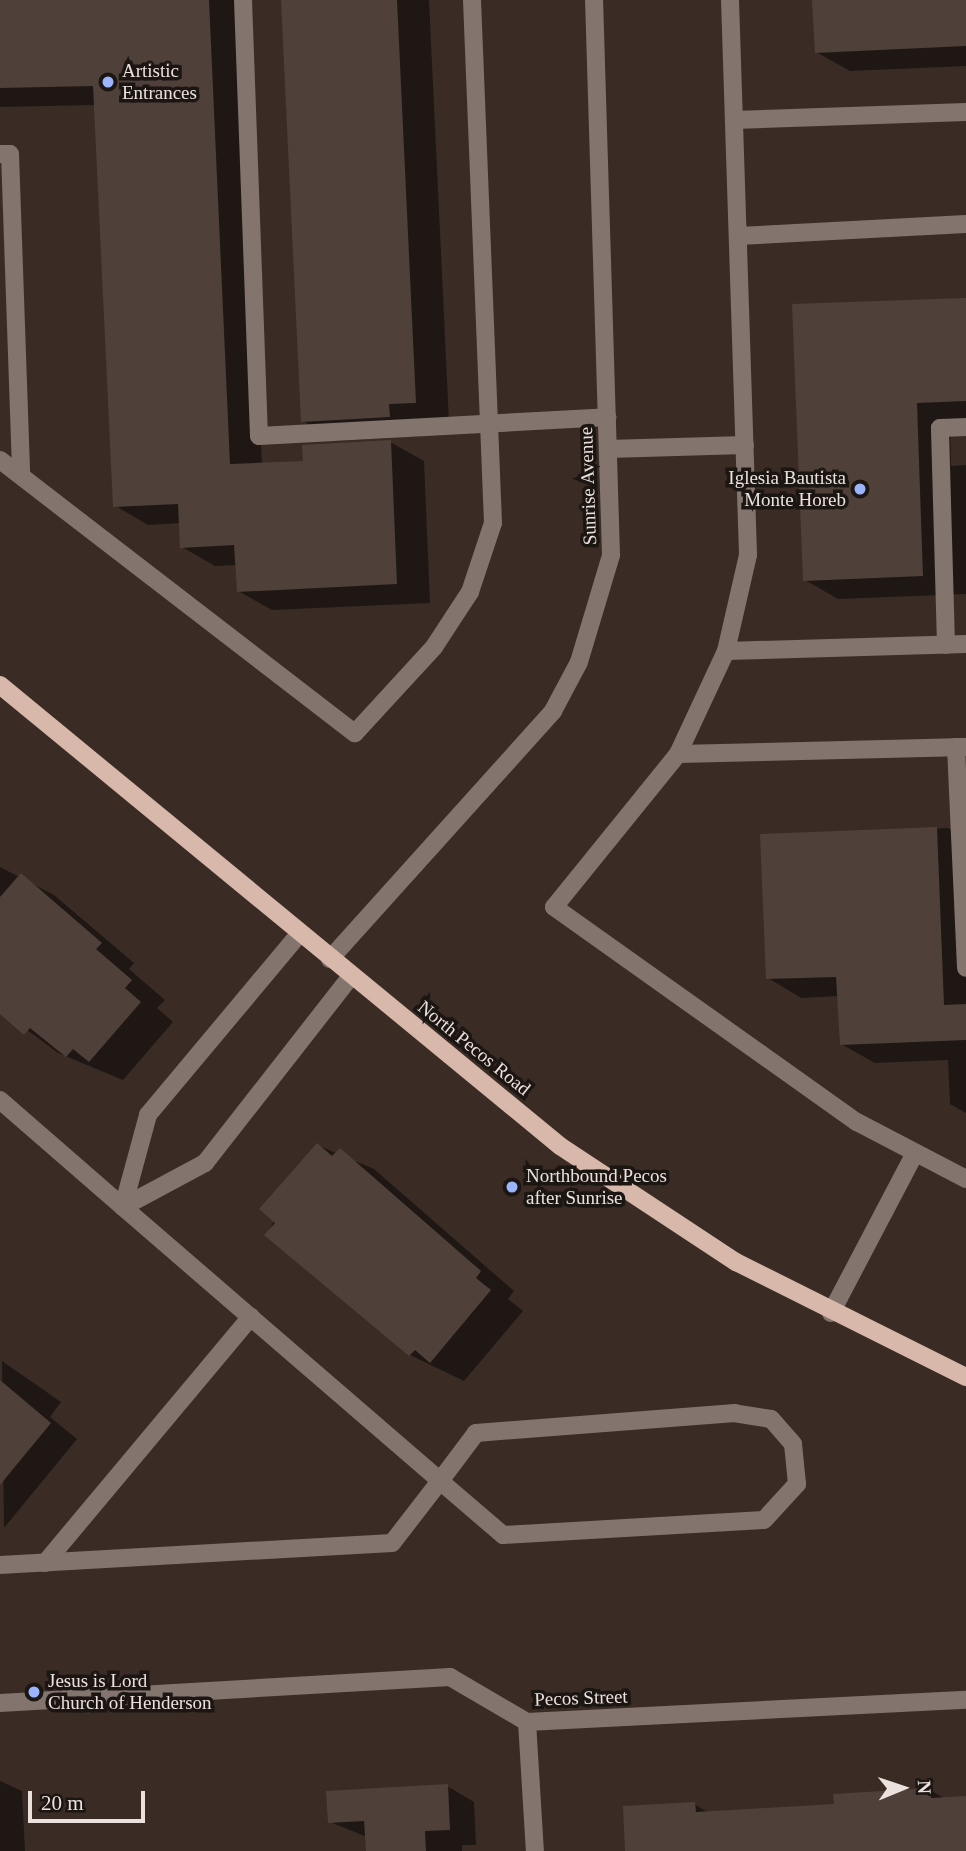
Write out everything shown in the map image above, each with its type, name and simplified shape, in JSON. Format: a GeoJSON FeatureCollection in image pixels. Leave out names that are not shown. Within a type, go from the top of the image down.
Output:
{"type":"FeatureCollection","features":[{"type":"Feature","properties":{"kind":"main road","name":"North Pecos Road"},"geometry":{"type":"LineString","coordinates":[[0,685],[560,1146],[736,1262],[831,1313],[966,1377]]}},
{"type":"Feature","properties":{"kind":"street"},"geometry":{"type":"LineString","coordinates":[[243,0],[259,436],[607,416]]}},
{"type":"Feature","properties":{"kind":"street"},"geometry":{"type":"LineString","coordinates":[[0,460],[355,733],[433,647],[470,592],[493,523],[472,0]]}},
{"type":"Feature","properties":{"kind":"street","name":"Sunrise Avenue"},"geometry":{"type":"LineString","coordinates":[[330,958],[553,711],[579,662],[611,555],[594,0]]}},
{"type":"Feature","properties":{"kind":"street"},"geometry":{"type":"LineString","coordinates":[[730,0],[748,555],[726,651],[678,754],[554,907],[857,1122],[966,1179]]}},
{"type":"Feature","properties":{"kind":"street"},"geometry":{"type":"LineString","coordinates":[[734,120],[966,112]]}},
{"type":"Feature","properties":{"kind":"street"},"geometry":{"type":"LineString","coordinates":[[0,154],[10,154],[21,475]]}},
{"type":"Feature","properties":{"kind":"street"},"geometry":{"type":"LineString","coordinates":[[738,236],[966,224]]}},
{"type":"Feature","properties":{"kind":"street"},"geometry":{"type":"LineString","coordinates":[[946,645],[940,428],[966,427]]}},
{"type":"Feature","properties":{"kind":"street"},"geometry":{"type":"LineString","coordinates":[[608,449],[745,445]]}},
{"type":"Feature","properties":{"kind":"street"},"geometry":{"type":"LineString","coordinates":[[726,651],[966,644]]}},
{"type":"Feature","properties":{"kind":"street"},"geometry":{"type":"LineString","coordinates":[[678,754],[961,747],[966,968]]}},
{"type":"Feature","properties":{"kind":"street"},"geometry":{"type":"LineString","coordinates":[[123,1207],[148,1115],[300,933]]}},
{"type":"Feature","properties":{"kind":"street"},"geometry":{"type":"LineString","coordinates":[[123,1207],[205,1163],[351,976]]}},
{"type":"Feature","properties":{"kind":"street"},"geometry":{"type":"LineString","coordinates":[[0,1100],[123,1207],[251,1317],[440,1481],[503,1535],[764,1520],[797,1484],[793,1444],[771,1419],[734,1412],[476,1433],[440,1481],[392,1543],[0,1565]]}},
{"type":"Feature","properties":{"kind":"street"},"geometry":{"type":"LineString","coordinates":[[831,1313],[915,1153]]}},
{"type":"Feature","properties":{"kind":"street"},"geometry":{"type":"LineString","coordinates":[[45,1563],[251,1317]]}},
{"type":"Feature","properties":{"kind":"street","name":"Pecos Street"},"geometry":{"type":"LineString","coordinates":[[0,1703],[450,1677],[527,1722],[966,1700]]}},
{"type":"Feature","properties":{"kind":"street"},"geometry":{"type":"LineString","coordinates":[[527,1722],[535,1851]]}},
{"type":"Feature","properties":{"kind":"building"},"geometry":{"type":"Polygon","coordinates":[[[0,0],[209,0],[230,464],[303,461],[302,445],[391,440],[397,584],[237,592],[234,545],[180,548],[178,504],[113,507],[93,86],[0,88],[0,0]]]}},
{"type":"Feature","properties":{"kind":"building"},"geometry":{"type":"Polygon","coordinates":[[[281,0],[397,0],[416,403],[389,404],[390,417],[301,422],[281,0]]]}},
{"type":"Feature","properties":{"kind":"building"},"geometry":{"type":"Polygon","coordinates":[[[812,0],[966,0],[966,46],[815,53],[812,0]]]}},
{"type":"Feature","properties":{"kind":"building","name":"Iglesia Bautista Monte Horeb"},"geometry":{"type":"Polygon","coordinates":[[[966,298],[966,401],[917,403],[923,576],[803,581],[792,304],[966,298]]]}},
{"type":"Feature","properties":{"kind":"building"},"geometry":{"type":"Polygon","coordinates":[[[937,827],[944,1005],[966,1004],[966,1040],[840,1045],[836,977],[766,979],[760,834],[937,827]]]}},
{"type":"Feature","properties":{"kind":"building"},"geometry":{"type":"Polygon","coordinates":[[[21,873],[102,943],[96,949],[132,980],[125,988],[141,1002],[89,1062],[73,1049],[66,1057],[30,1028],[24,1035],[0,1014],[0,897],[21,873]]]}},
{"type":"Feature","properties":{"kind":"building"},"geometry":{"type":"Polygon","coordinates":[[[317,1143],[332,1156],[340,1148],[481,1271],[476,1278],[491,1290],[430,1363],[415,1350],[409,1356],[264,1235],[275,1223],[259,1209],[317,1143]]]}},
{"type":"Feature","properties":{"kind":"building"},"geometry":{"type":"Polygon","coordinates":[[[0,1380],[51,1423],[0,1485],[0,1380]]]}},
{"type":"Feature","properties":{"kind":"building"},"geometry":{"type":"Polygon","coordinates":[[[448,1784],[450,1830],[425,1831],[426,1851],[366,1851],[364,1821],[328,1823],[326,1791],[448,1784]]]}},
{"type":"Feature","properties":{"kind":"building"},"geometry":{"type":"Polygon","coordinates":[[[931,1788],[931,1798],[966,1796],[966,1851],[625,1851],[623,1806],[695,1802],[696,1812],[834,1804],[833,1794],[931,1788]]]}},
{"type":"Feature","properties":{"kind":"place","name":"Artistic Entrances"},"geometry":{"type":"Point","coordinates":[108,82]}},
{"type":"Feature","properties":{"kind":"place","name":"Iglesia Bautista Monte Horeb"},"geometry":{"type":"Point","coordinates":[860,489]}},
{"type":"Feature","properties":{"kind":"place","name":"Northbound Pecos after Sunrise"},"geometry":{"type":"Point","coordinates":[512,1187]}},
{"type":"Feature","properties":{"kind":"place","name":"Jesus is Lord Church of Henderson"},"geometry":{"type":"Point","coordinates":[34,1692]}}]}
